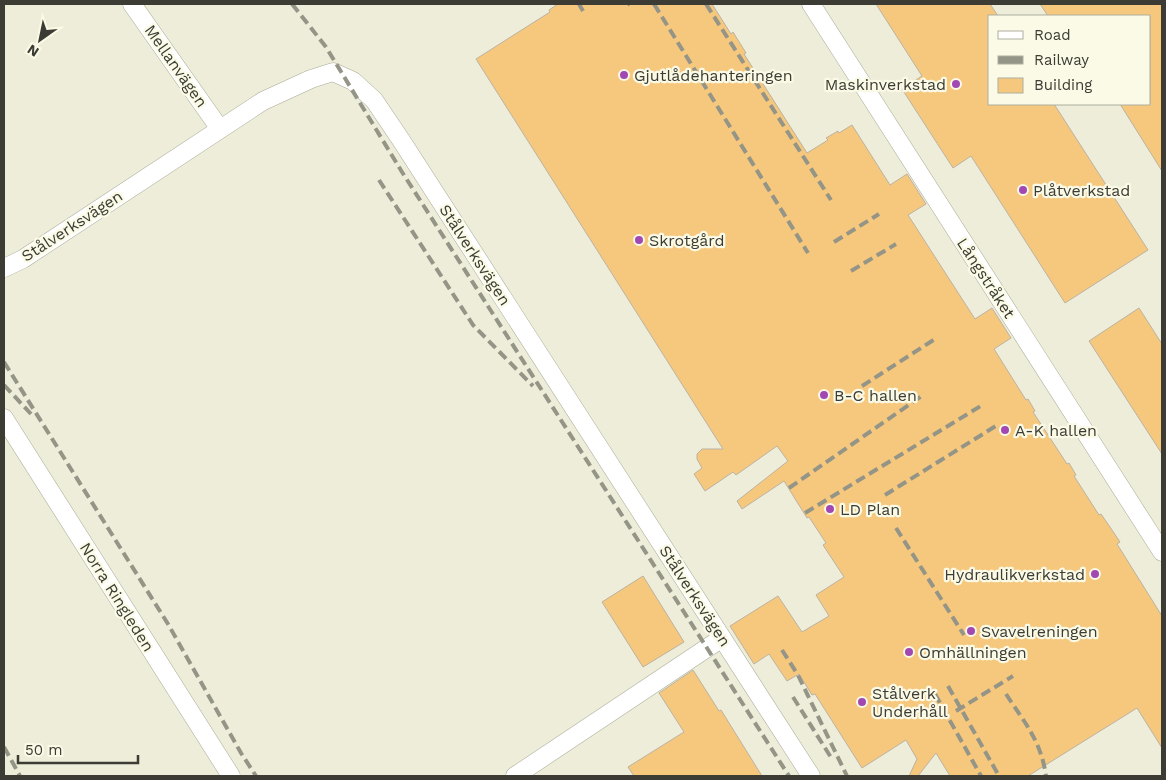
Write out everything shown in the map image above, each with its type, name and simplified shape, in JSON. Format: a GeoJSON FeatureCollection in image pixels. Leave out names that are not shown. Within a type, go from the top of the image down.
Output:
{"type":"FeatureCollection","features":[{"type":"Feature","properties":{"kind":"street","name":"Mellanvägen"},"geometry":{"type":"LineString","coordinates":[[132,4],[220,129]]}},
{"type":"Feature","properties":{"kind":"street","name":"Långstråket"},"geometry":{"type":"LineString","coordinates":[[811,4],[1162,552]]}},
{"type":"Feature","properties":{"kind":"street","name":"Stålverksvägen"},"geometry":{"type":"LineString","coordinates":[[4,268],[23,259],[263,101],[311,78],[333,72],[353,81],[374,100],[401,140],[811,776]]}},
{"type":"Feature","properties":{"kind":"street","name":"Norra Ringleden"},"geometry":{"type":"LineString","coordinates":[[4,418],[231,776]]}},
{"type":"Feature","properties":{"kind":"street"},"geometry":{"type":"LineString","coordinates":[[515,776],[722,638]]}},
{"type":"Feature","properties":{"kind":"building"},"geometry":{"type":"Polygon","coordinates":[[[558,4],[712,4],[731,34],[733,32],[746,53],[744,54],[807,153],[828,140],[826,138],[852,125],[890,185],[907,174],[926,204],[908,215],[975,319],[992,308],[1011,338],[994,349],[1026,400],[1028,399],[1035,411],[1033,412],[1067,464],[1069,463],[1076,475],[1074,476],[1099,515],[1101,514],[1120,542],[1117,544],[1162,616],[1162,748],[1137,708],[1028,776],[950,776],[936,753],[918,776],[909,776],[917,759],[906,740],[862,768],[815,694],[812,695],[799,674],[787,681],[769,654],[754,664],[730,626],[778,596],[802,632],[829,616],[816,595],[844,577],[823,545],[826,543],[809,517],[807,518],[784,481],[742,509],[737,501],[788,461],[777,446],[736,475],[733,472],[705,491],[694,474],[702,468],[697,459],[697,454],[702,449],[723,449],[476,59],[550,12],[549,10],[558,4]]]}},
{"type":"Feature","properties":{"kind":"building"},"geometry":{"type":"Polygon","coordinates":[[[876,4],[990,4],[997,15],[988,15],[988,105],[1055,105],[1148,250],[1065,303],[971,156],[953,168],[902,89],[922,76],[876,4]]]}},
{"type":"Feature","properties":{"kind":"building"},"geometry":{"type":"Polygon","coordinates":[[[1040,4],[1162,4],[1162,171],[1121,105],[1151,105],[1151,15],[1047,15],[1040,4]]]}},
{"type":"Feature","properties":{"kind":"building"},"geometry":{"type":"Polygon","coordinates":[[[1139,308],[1162,344],[1162,454],[1089,341],[1139,308]]]}},
{"type":"Feature","properties":{"kind":"building"},"geometry":{"type":"Polygon","coordinates":[[[643,576],[684,642],[643,667],[602,602],[643,576]]]}},
{"type":"Feature","properties":{"kind":"building"},"geometry":{"type":"Polygon","coordinates":[[[693,670],[719,711],[721,710],[762,776],[634,776],[628,767],[684,732],[659,693],[693,670]]]}},
{"type":"Feature","properties":{"kind":"railway"},"geometry":{"type":"LineString","coordinates":[[292,4],[326,47],[402,172],[789,776]]}},
{"type":"Feature","properties":{"kind":"railway"},"geometry":{"type":"LineString","coordinates":[[579,4],[583,11]]}},
{"type":"Feature","properties":{"kind":"railway"},"geometry":{"type":"LineString","coordinates":[[654,4],[808,253]]}},
{"type":"Feature","properties":{"kind":"railway"},"geometry":{"type":"LineString","coordinates":[[706,4],[831,200]]}},
{"type":"Feature","properties":{"kind":"railway"},"geometry":{"type":"LineString","coordinates":[[379,180],[473,325],[533,386]]}},
{"type":"Feature","properties":{"kind":"railway"},"geometry":{"type":"LineString","coordinates":[[834,242],[879,214]]}},
{"type":"Feature","properties":{"kind":"railway"},"geometry":{"type":"LineString","coordinates":[[851,271],[896,244]]}},
{"type":"Feature","properties":{"kind":"railway"},"geometry":{"type":"LineString","coordinates":[[862,386],[935,339]]}},
{"type":"Feature","properties":{"kind":"railway"},"geometry":{"type":"LineString","coordinates":[[4,362],[168,624],[256,776]]}},
{"type":"Feature","properties":{"kind":"railway"},"geometry":{"type":"LineString","coordinates":[[4,385],[31,414]]}},
{"type":"Feature","properties":{"kind":"railway"},"geometry":{"type":"LineString","coordinates":[[789,488],[923,395]]}},
{"type":"Feature","properties":{"kind":"railway"},"geometry":{"type":"LineString","coordinates":[[805,513],[984,404]]}},
{"type":"Feature","properties":{"kind":"railway"},"geometry":{"type":"LineString","coordinates":[[885,495],[999,424]]}},
{"type":"Feature","properties":{"kind":"railway"},"geometry":{"type":"LineString","coordinates":[[896,528],[964,635]]}},
{"type":"Feature","properties":{"kind":"railway"},"geometry":{"type":"LineString","coordinates":[[782,650],[798,675],[847,776]]}},
{"type":"Feature","properties":{"kind":"railway"},"geometry":{"type":"LineString","coordinates":[[956,711],[1013,676]]}},
{"type":"Feature","properties":{"kind":"railway"},"geometry":{"type":"LineString","coordinates":[[948,686],[999,776]]}},
{"type":"Feature","properties":{"kind":"railway"},"geometry":{"type":"LineString","coordinates":[[935,694],[981,776]]}},
{"type":"Feature","properties":{"kind":"railway"},"geometry":{"type":"LineString","coordinates":[[1006,694],[1026,723],[1036,742],[1046,776]]}},
{"type":"Feature","properties":{"kind":"railway"},"geometry":{"type":"LineString","coordinates":[[793,697],[832,759]]}},
{"type":"Feature","properties":{"kind":"railway"},"geometry":{"type":"LineString","coordinates":[[4,747],[20,776]]}},
{"type":"Feature","properties":{"kind":"place","name":"Gjutlådehanteringen"},"geometry":{"type":"Point","coordinates":[624,75]}},
{"type":"Feature","properties":{"kind":"place","name":"Maskinverkstad"},"geometry":{"type":"Point","coordinates":[956,84]}},
{"type":"Feature","properties":{"kind":"place","name":"Plåtverkstad"},"geometry":{"type":"Point","coordinates":[1023,190]}},
{"type":"Feature","properties":{"kind":"place","name":"Skrotgård"},"geometry":{"type":"Point","coordinates":[639,240]}},
{"type":"Feature","properties":{"kind":"place","name":"B-C hallen"},"geometry":{"type":"Point","coordinates":[824,395]}},
{"type":"Feature","properties":{"kind":"place","name":"A-K hallen"},"geometry":{"type":"Point","coordinates":[1005,430]}},
{"type":"Feature","properties":{"kind":"place","name":"LD Plan"},"geometry":{"type":"Point","coordinates":[830,509]}},
{"type":"Feature","properties":{"kind":"place","name":"Hydraulikverkstad"},"geometry":{"type":"Point","coordinates":[1095,574]}},
{"type":"Feature","properties":{"kind":"place","name":"Svavelreningen"},"geometry":{"type":"Point","coordinates":[971,631]}},
{"type":"Feature","properties":{"kind":"place","name":"Omhällningen"},"geometry":{"type":"Point","coordinates":[909,652]}},
{"type":"Feature","properties":{"kind":"place","name":"Stålverk Underhåll"},"geometry":{"type":"Point","coordinates":[862,702]}}]}
